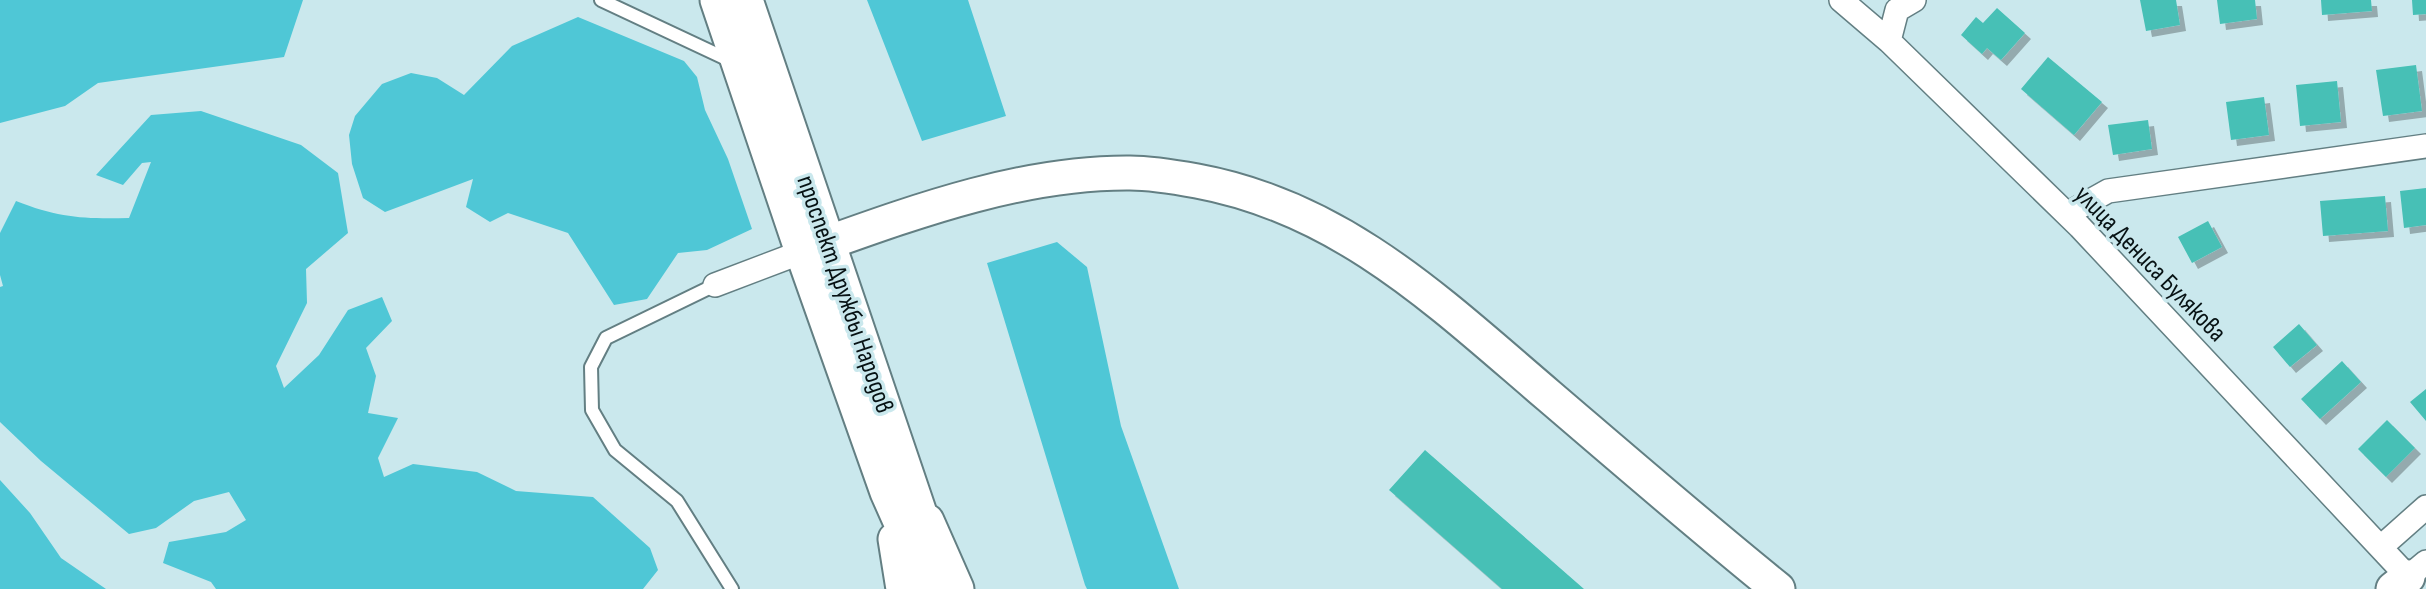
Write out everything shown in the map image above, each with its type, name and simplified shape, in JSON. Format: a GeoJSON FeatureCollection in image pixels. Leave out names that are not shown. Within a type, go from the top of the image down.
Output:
{"type":"FeatureCollection","features":[{"type":"Feature","properties":{"kind":"main road","name":"проспект Дружбы Народов"},"geometry":{"type":"LineString","coordinates":[[717,0],[782,188],[815,247]]}},
{"type":"Feature","properties":{"kind":"main road","name":"проспект Дружбы Народов"},"geometry":{"type":"LineString","coordinates":[[746,0],[815,247],[899,488],[945,589]]}},
{"type":"Feature","properties":{"kind":"main road"},"geometry":{"type":"LineString","coordinates":[[815,247],[970,198],[1034,183],[1081,176],[1130,173],[1173,177],[1223,186],[1266,200],[1314,218],[1359,244],[1436,300],[1778,589]]}},
{"type":"Feature","properties":{"kind":"main road"},"geometry":{"type":"LineString","coordinates":[[899,488],[903,589]]}},
{"type":"Feature","properties":{"kind":"main road"},"geometry":{"type":"LineString","coordinates":[[899,488],[930,589]]}},
{"type":"Feature","properties":{"kind":"main road"},"geometry":{"type":"LineString","coordinates":[[899,488],[957,589]]}},
{"type":"Feature","properties":{"kind":"street","name":"улица Дениса Булякова"},"geometry":{"type":"LineString","coordinates":[[1841,0],[1889,41],[2067,214],[2409,576]]}},
{"type":"Feature","properties":{"kind":"street"},"geometry":{"type":"LineString","coordinates":[[1889,41],[1897,10],[1914,0]]}},
{"type":"Feature","properties":{"kind":"street"},"geometry":{"type":"LineString","coordinates":[[2067,214],[2108,191],[2426,146]]}},
{"type":"Feature","properties":{"kind":"street"},"geometry":{"type":"LineString","coordinates":[[715,285],[815,247]]}},
{"type":"Feature","properties":{"kind":"street"},"geometry":{"type":"LineString","coordinates":[[2381,547],[2426,507]]}},
{"type":"Feature","properties":{"kind":"lane"},"geometry":{"type":"LineString","coordinates":[[601,0],[739,65]]}},
{"type":"Feature","properties":{"kind":"lane"},"geometry":{"type":"LineString","coordinates":[[715,285],[606,338],[591,367],[592,410],[615,450],[677,501],[732,589]]}},
{"type":"Feature","properties":{"kind":"shaded area"},"geometry":{"type":"Polygon","coordinates":[[[0,0],[303,0],[284,57],[98,83],[65,106],[0,123],[0,0]]]}},
{"type":"Feature","properties":{"kind":"shaded area"},"geometry":{"type":"Polygon","coordinates":[[[867,0],[968,0],[1006,116],[922,141],[867,0]]]}},
{"type":"Feature","properties":{"kind":"shaded area"},"geometry":{"type":"Polygon","coordinates":[[[578,17],[684,61],[697,77],[705,110],[728,159],[752,229],[707,250],[678,253],[647,299],[614,305],[568,233],[508,213],[490,222],[466,207],[473,179],[385,212],[363,198],[352,164],[349,135],[355,116],[382,84],[411,73],[437,78],[464,95],[512,46],[578,17]]]}},
{"type":"Feature","properties":{"kind":"shaded area"},"geometry":{"type":"Polygon","coordinates":[[[201,111],[301,145],[338,173],[348,233],[306,269],[307,303],[276,366],[284,388],[319,355],[348,310],[382,297],[392,321],[366,348],[376,376],[368,413],[398,418],[378,458],[384,477],[413,464],[477,472],[516,491],[593,497],[650,548],[658,570],[643,589],[216,589],[211,582],[163,563],[169,542],[226,532],[246,520],[229,492],[194,501],[156,528],[129,534],[41,461],[0,422],[0,287],[3,286],[0,275],[0,233],[16,201],[45,211],[72,216],[129,218],[151,162],[142,163],[123,185],[96,175],[151,115],[201,111]]]}},
{"type":"Feature","properties":{"kind":"shaded area"},"geometry":{"type":"Polygon","coordinates":[[[1057,242],[1087,267],[1121,426],[1179,589],[1087,589],[1085,585],[987,263],[1057,242]]]}},
{"type":"Feature","properties":{"kind":"shaded area"},"geometry":{"type":"Polygon","coordinates":[[[0,480],[30,513],[61,558],[106,589],[0,589],[0,480]]]}},
{"type":"Feature","properties":{"kind":"building"},"geometry":{"type":"Polygon","coordinates":[[[2140,0],[2176,0],[2180,25],[2146,31],[2140,0]]]}},
{"type":"Feature","properties":{"kind":"building"},"geometry":{"type":"Polygon","coordinates":[[[2217,0],[2255,0],[2257,19],[2220,24],[2217,0]]]}},
{"type":"Feature","properties":{"kind":"building"},"geometry":{"type":"Polygon","coordinates":[[[2321,0],[2371,0],[2372,11],[2322,15],[2321,0]]]}},
{"type":"Feature","properties":{"kind":"building"},"geometry":{"type":"Polygon","coordinates":[[[2412,0],[2426,0],[2426,14],[2413,15],[2412,0]]]}},
{"type":"Feature","properties":{"kind":"building"},"geometry":{"type":"Polygon","coordinates":[[[1997,8],[2025,33],[2001,60],[1987,48],[1982,54],[1961,35],[1976,17],[1983,23],[1997,8]]]}},
{"type":"Feature","properties":{"kind":"building"},"geometry":{"type":"Polygon","coordinates":[[[2048,57],[2102,102],[2074,135],[2021,89],[2048,57]]]}},
{"type":"Feature","properties":{"kind":"building"},"geometry":{"type":"Polygon","coordinates":[[[2416,65],[2422,111],[2383,116],[2376,70],[2416,65]]]}},
{"type":"Feature","properties":{"kind":"building"},"geometry":{"type":"Polygon","coordinates":[[[2337,81],[2341,122],[2300,126],[2296,85],[2337,81]]]}},
{"type":"Feature","properties":{"kind":"building"},"geometry":{"type":"Polygon","coordinates":[[[2264,97],[2269,135],[2231,140],[2226,102],[2264,97]]]}},
{"type":"Feature","properties":{"kind":"building"},"geometry":{"type":"Polygon","coordinates":[[[2148,120],[2152,149],[2113,155],[2108,125],[2148,120]]]}},
{"type":"Feature","properties":{"kind":"building"},"geometry":{"type":"Polygon","coordinates":[[[2426,188],[2426,225],[2404,228],[2400,191],[2426,188]]]}},
{"type":"Feature","properties":{"kind":"building"},"geometry":{"type":"Polygon","coordinates":[[[2385,196],[2388,231],[2323,236],[2320,201],[2385,196]]]}},
{"type":"Feature","properties":{"kind":"building"},"geometry":{"type":"Polygon","coordinates":[[[2208,221],[2222,247],[2192,263],[2178,237],[2208,221]]]}},
{"type":"Feature","properties":{"kind":"building"},"geometry":{"type":"Polygon","coordinates":[[[2299,324],[2317,345],[2290,367],[2273,347],[2299,324]]]}},
{"type":"Feature","properties":{"kind":"building"},"geometry":{"type":"Polygon","coordinates":[[[2342,361],[2361,382],[2320,419],[2301,399],[2342,361]]]}},
{"type":"Feature","properties":{"kind":"building"},"geometry":{"type":"Polygon","coordinates":[[[2426,389],[2426,421],[2410,402],[2426,389]]]}},
{"type":"Feature","properties":{"kind":"building"},"geometry":{"type":"Polygon","coordinates":[[[2387,420],[2415,448],[2386,477],[2358,449],[2387,420]]]}},
{"type":"Feature","properties":{"kind":"building"},"geometry":{"type":"Polygon","coordinates":[[[1425,450],[1584,589],[1502,589],[1389,490],[1425,450]]]}}]}
